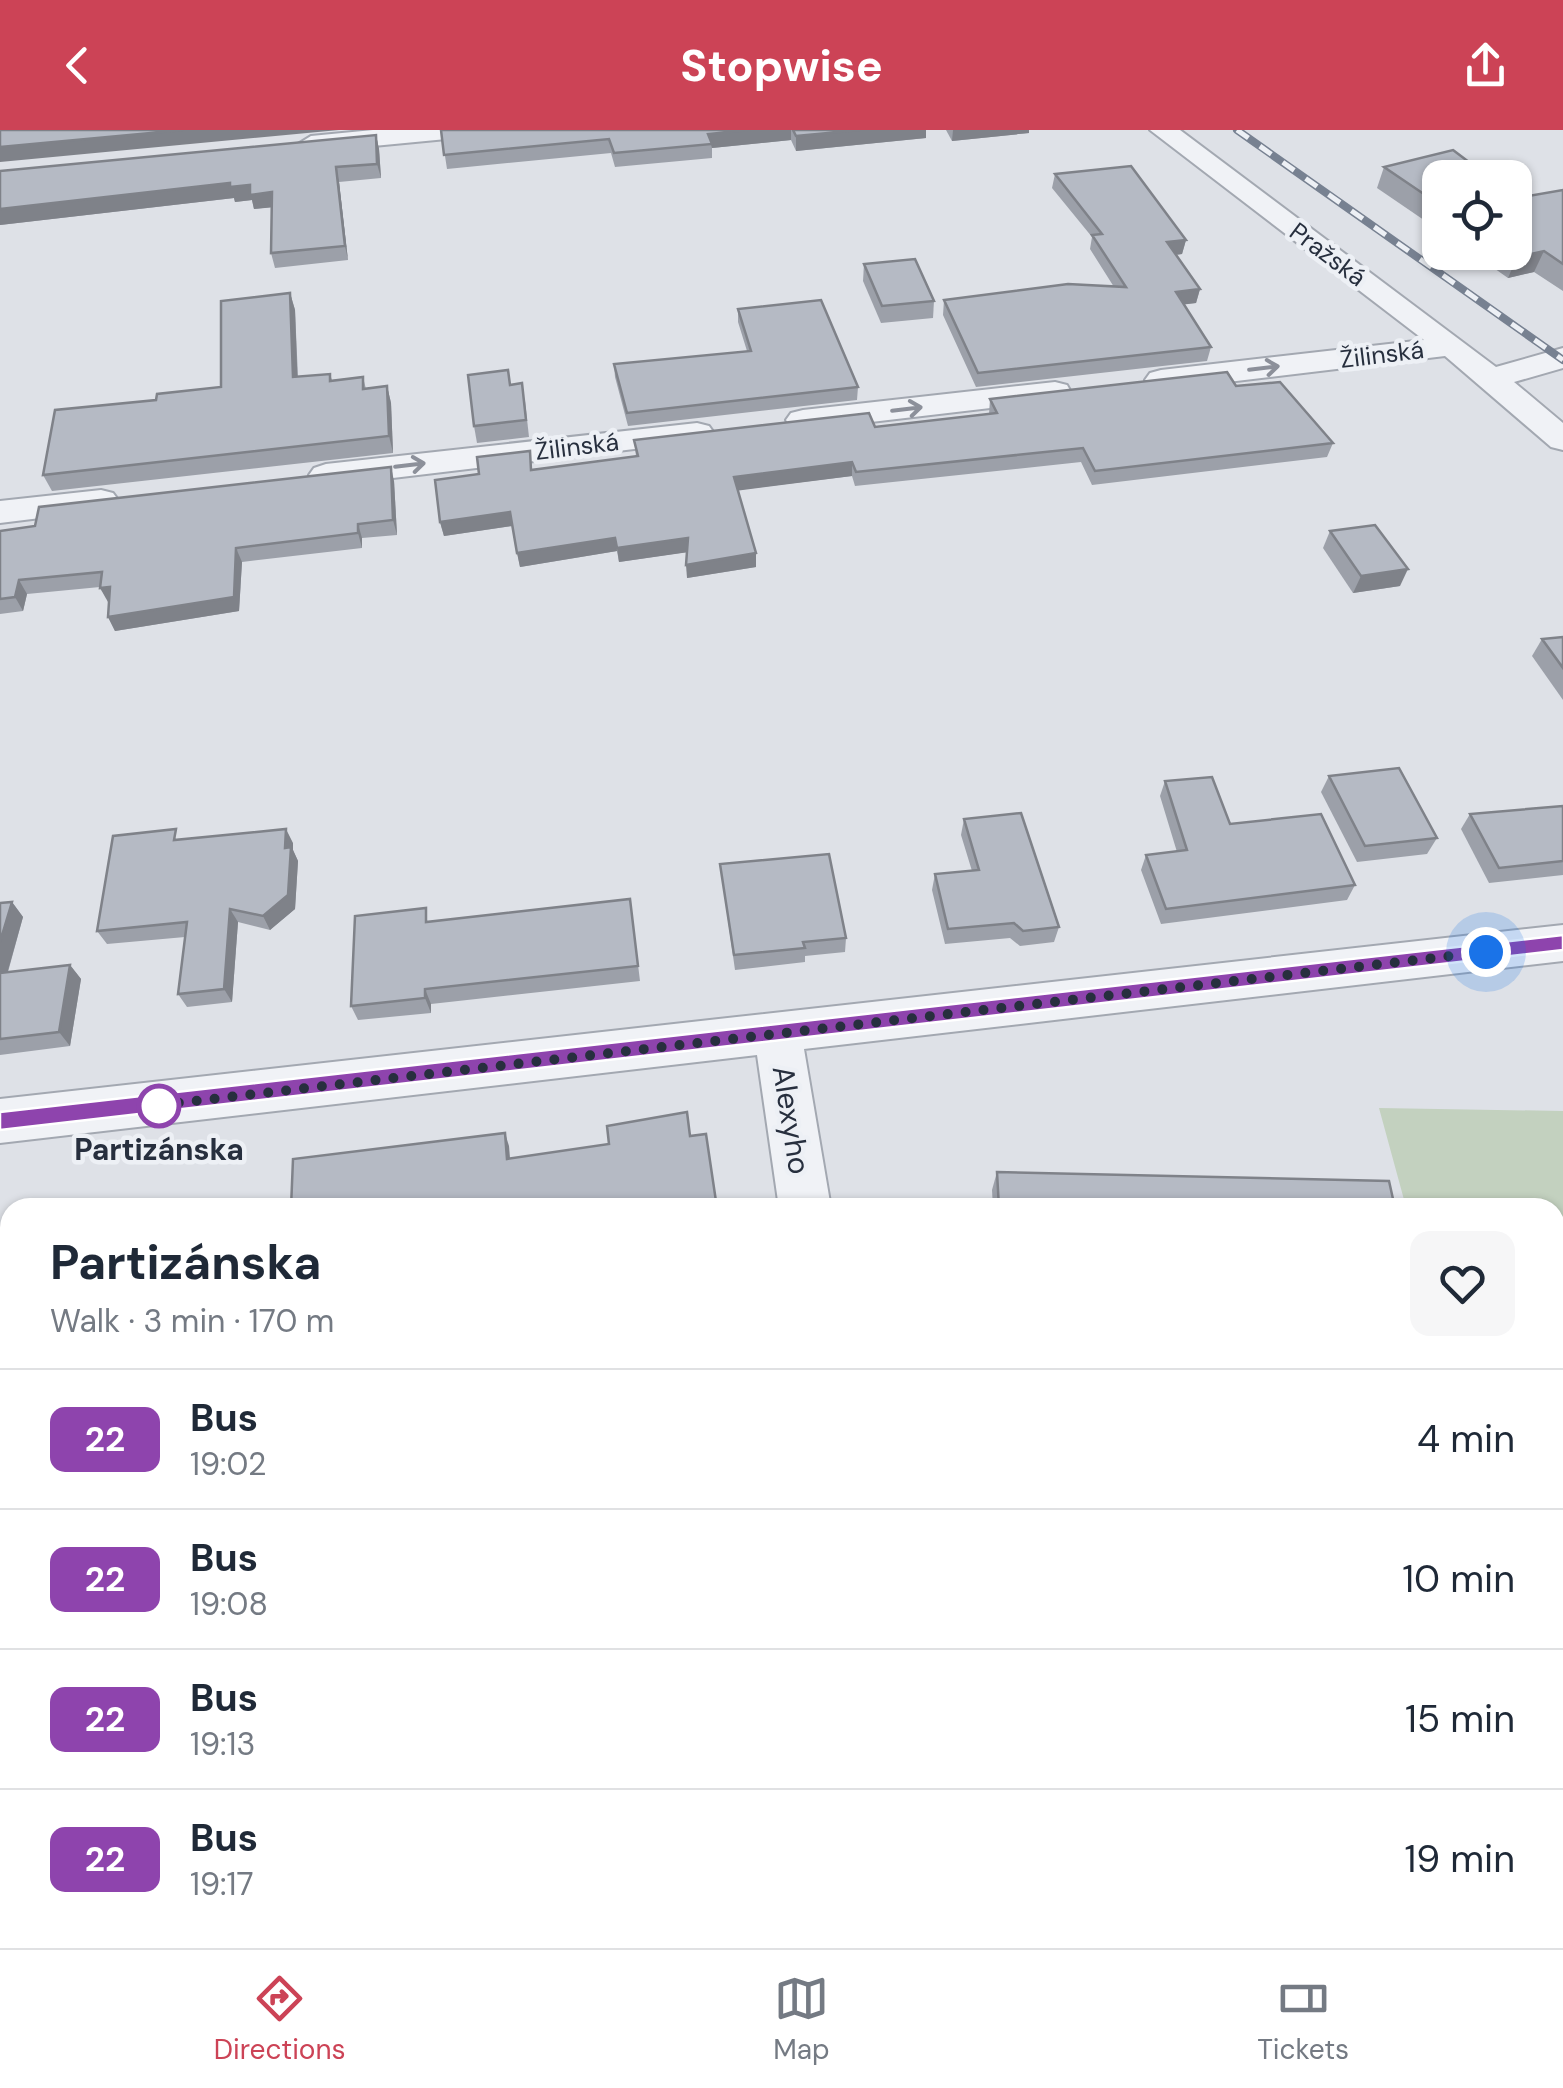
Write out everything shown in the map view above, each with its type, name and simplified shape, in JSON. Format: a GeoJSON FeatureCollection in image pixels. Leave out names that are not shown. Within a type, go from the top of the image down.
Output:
{"type":"FeatureCollection","features":[{"type":"Feature","properties":{"kind":"street"},"geometry":{"type":"LineString","coordinates":[[278,147],[457,130]]}},
{"type":"Feature","properties":{"kind":"street","name":"Pražská"},"geometry":{"type":"LineString","coordinates":[[1163,130],[1452,346],[1563,440]]}},
{"type":"Feature","properties":{"kind":"street","name":"Žilinská"},"geometry":{"type":"LineString","coordinates":[[1129,383],[1452,346]]}},
{"type":"Feature","properties":{"kind":"street"},"geometry":{"type":"LineString","coordinates":[[1493,378],[1563,358]]}},
{"type":"Feature","properties":{"kind":"street"},"geometry":{"type":"LineString","coordinates":[[773,424],[1090,388]]}},
{"type":"Feature","properties":{"kind":"street","name":"Žilinská"},"geometry":{"type":"LineString","coordinates":[[297,478],[733,428]]}},
{"type":"Feature","properties":{"kind":"street"},"geometry":{"type":"LineString","coordinates":[[0,512],[139,496]]}},
{"type":"Feature","properties":{"kind":"street"},"geometry":{"type":"LineString","coordinates":[[0,1121],[1563,942]]}},
{"type":"Feature","properties":{"kind":"street","name":"Alexyho"},"geometry":{"type":"LineString","coordinates":[[778,1033],[803,1198]]}},
{"type":"Feature","properties":{"kind":"green space"},"geometry":{"type":"Polygon","coordinates":[[[1379,1108],[1563,1111],[1563,1198],[1404,1198],[1379,1108]]]}},
{"type":"Feature","properties":{"kind":"building"},"geometry":{"type":"Polygon","coordinates":[[[0,130],[183,130],[0,147],[0,130]]]}},
{"type":"Feature","properties":{"kind":"building"},"geometry":{"type":"Polygon","coordinates":[[[441,130],[750,130],[708,134],[712,144],[614,153],[609,139],[444,155],[441,130]]]}},
{"type":"Feature","properties":{"kind":"building"},"geometry":{"type":"Polygon","coordinates":[[[793,130],[860,130],[796,136],[793,130]]]}},
{"type":"Feature","properties":{"kind":"building"},"geometry":{"type":"Polygon","coordinates":[[[376,135],[377,164],[336,167],[345,246],[271,253],[272,192],[250,195],[250,185],[230,187],[230,183],[0,209],[0,171],[376,135]]]}},
{"type":"Feature","properties":{"kind":"building"},"geometry":{"type":"Polygon","coordinates":[[[1453,150],[1466,160],[1422,160],[1422,193],[1384,167],[1453,150]]]}},
{"type":"Feature","properties":{"kind":"building"},"geometry":{"type":"Polygon","coordinates":[[[1131,166],[1186,240],[1167,242],[1200,289],[1176,292],[1211,347],[978,373],[944,300],[1068,284],[1126,287],[1092,235],[1102,234],[1055,174],[1131,166]]]}},
{"type":"Feature","properties":{"kind":"building"},"geometry":{"type":"Polygon","coordinates":[[[1563,190],[1563,264],[1544,251],[1532,254],[1532,195],[1563,190]]]}},
{"type":"Feature","properties":{"kind":"building"},"geometry":{"type":"Polygon","coordinates":[[[915,259],[934,301],[882,306],[864,264],[915,259]]]}},
{"type":"Feature","properties":{"kind":"building"},"geometry":{"type":"Polygon","coordinates":[[[290,293],[293,377],[330,374],[330,381],[363,377],[363,389],[387,386],[389,436],[43,475],[55,410],[156,400],[157,394],[221,387],[221,301],[290,293]]]}},
{"type":"Feature","properties":{"kind":"building"},"geometry":{"type":"Polygon","coordinates":[[[821,300],[858,387],[627,413],[614,364],[751,351],[738,309],[821,300]]]}},
{"type":"Feature","properties":{"kind":"building"},"geometry":{"type":"Polygon","coordinates":[[[508,370],[510,385],[522,383],[526,420],[474,426],[468,375],[508,370]]]}},
{"type":"Feature","properties":{"kind":"building"},"geometry":{"type":"Polygon","coordinates":[[[1227,372],[1236,386],[1280,382],[1333,443],[1095,471],[1083,448],[856,472],[852,462],[734,477],[756,553],[686,565],[688,538],[617,548],[615,538],[517,553],[510,512],[440,522],[435,480],[479,474],[477,457],[530,451],[531,470],[638,456],[634,440],[869,413],[875,427],[997,413],[990,399],[1227,372]]]}},
{"type":"Feature","properties":{"kind":"building"},"geometry":{"type":"Polygon","coordinates":[[[391,467],[393,520],[358,524],[358,533],[236,548],[234,597],[108,617],[110,587],[100,588],[102,572],[19,580],[15,597],[0,599],[0,531],[35,526],[39,507],[391,467]]]}},
{"type":"Feature","properties":{"kind":"building"},"geometry":{"type":"Polygon","coordinates":[[[1375,525],[1408,569],[1361,576],[1330,531],[1375,525]]]}},
{"type":"Feature","properties":{"kind":"building"},"geometry":{"type":"Polygon","coordinates":[[[1563,637],[1563,668],[1542,639],[1563,637]]]}},
{"type":"Feature","properties":{"kind":"building"},"geometry":{"type":"Polygon","coordinates":[[[1399,768],[1437,838],[1365,846],[1329,776],[1399,768]]]}},
{"type":"Feature","properties":{"kind":"building"},"geometry":{"type":"Polygon","coordinates":[[[1212,777],[1230,824],[1321,814],[1355,885],[1166,909],[1146,855],[1187,850],[1165,781],[1212,777]]]}},
{"type":"Feature","properties":{"kind":"building"},"geometry":{"type":"Polygon","coordinates":[[[1563,806],[1563,861],[1499,868],[1470,814],[1563,806]]]}},
{"type":"Feature","properties":{"kind":"building"},"geometry":{"type":"Polygon","coordinates":[[[1021,813],[1059,927],[1023,931],[1014,923],[948,929],[935,874],[979,870],[964,819],[1021,813]]]}},
{"type":"Feature","properties":{"kind":"building"},"geometry":{"type":"Polygon","coordinates":[[[176,829],[174,840],[286,829],[285,848],[291,847],[288,895],[263,916],[230,909],[224,989],[178,994],[187,922],[97,931],[113,836],[176,829]]]}},
{"type":"Feature","properties":{"kind":"building"},"geometry":{"type":"Polygon","coordinates":[[[829,854],[846,938],[803,942],[805,948],[734,955],[720,864],[829,854]]]}},
{"type":"Feature","properties":{"kind":"building"},"geometry":{"type":"Polygon","coordinates":[[[630,899],[638,966],[425,989],[425,998],[351,1006],[355,916],[426,908],[426,922],[630,899]]]}},
{"type":"Feature","properties":{"kind":"building"},"geometry":{"type":"Polygon","coordinates":[[[12,902],[0,942],[0,903],[12,902]]]}},
{"type":"Feature","properties":{"kind":"building"},"geometry":{"type":"Polygon","coordinates":[[[70,965],[59,1032],[0,1039],[0,973],[70,965]]]}},
{"type":"Feature","properties":{"kind":"building"},"geometry":{"type":"Polygon","coordinates":[[[687,1112],[690,1136],[706,1134],[716,1198],[291,1198],[293,1159],[505,1133],[507,1159],[609,1144],[607,1126],[687,1112]]]}},
{"type":"Feature","properties":{"kind":"building"},"geometry":{"type":"Polygon","coordinates":[[[997,1172],[1389,1181],[1393,1198],[998,1198],[997,1172]]]}},
{"type":"Feature","properties":{"kind":"railway"},"geometry":{"type":"LineString","coordinates":[[1237,130],[1563,360]]}},
{"type":"Feature","properties":{"kind":"bus line","name":"22"},"geometry":{"type":"LineString","coordinates":[[0,1121],[1563,943]]}},
{"type":"Feature","properties":{"kind":"place","name":"Partizánska"},"geometry":{"type":"Point","coordinates":[159,1106]}},
{"type":"Feature","properties":{"kind":"route"},"geometry":{"type":"LineString","coordinates":[[159,1106],[151,1106],[1486,952]]}}]}
